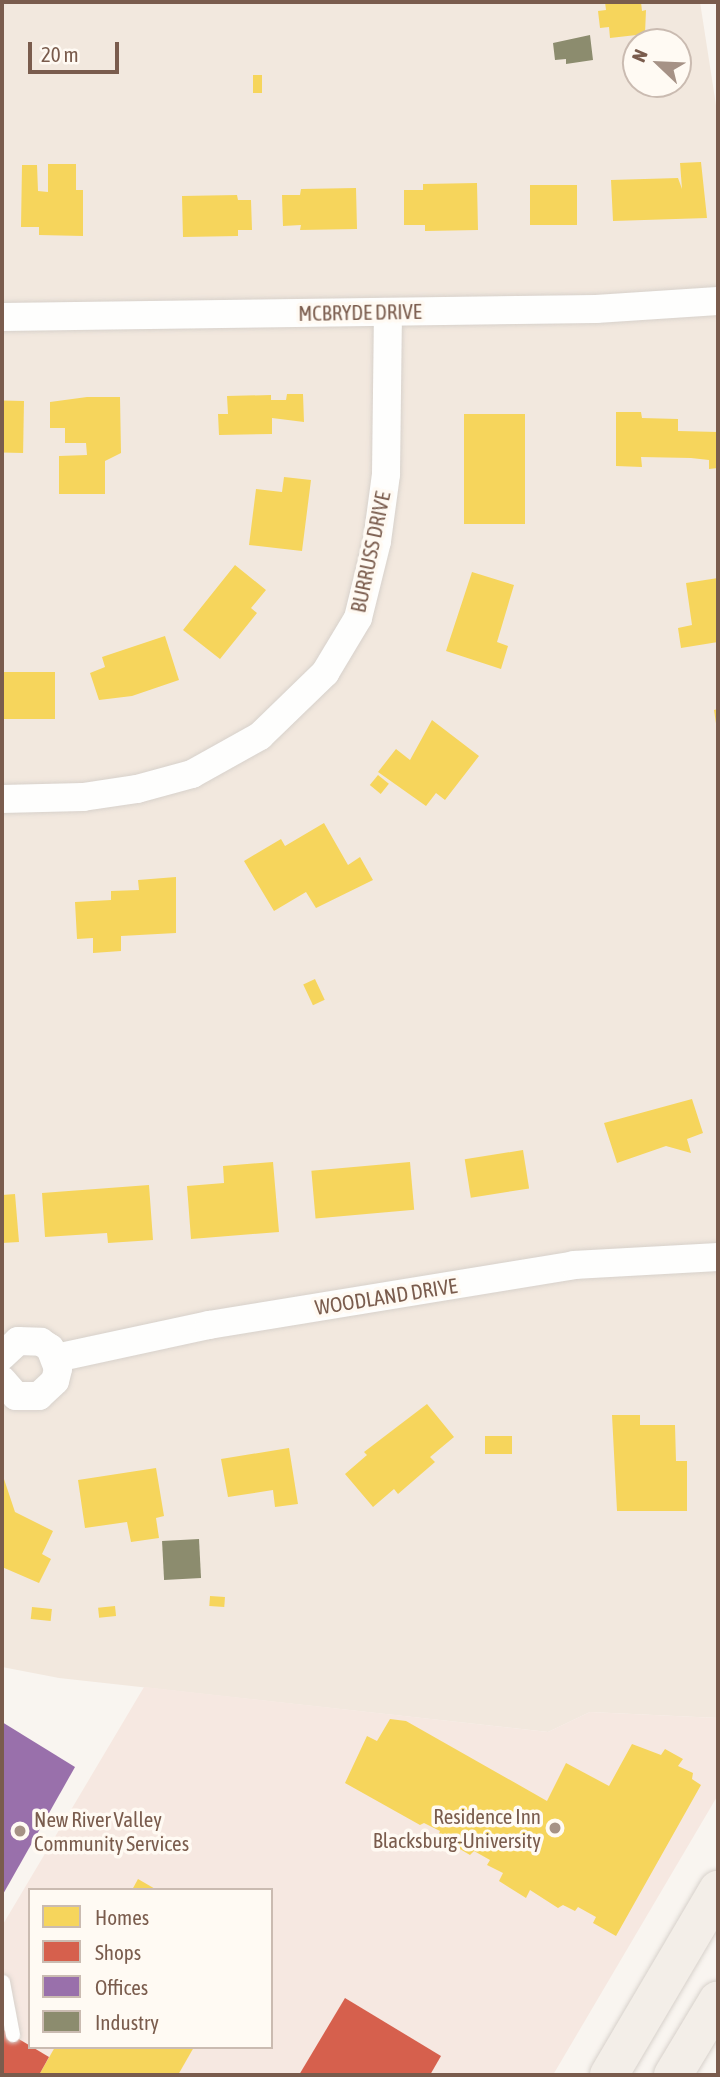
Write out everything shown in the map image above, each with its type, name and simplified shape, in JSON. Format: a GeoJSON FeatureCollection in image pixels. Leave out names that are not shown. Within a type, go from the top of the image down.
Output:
{"type":"FeatureCollection","features":[{"type":"Feature","properties":{"kind":"main road"},"geometry":{"type":"LineString","coordinates":[[609,2075],[718,1890]]}},
{"type":"Feature","properties":{"kind":"main road"},"geometry":{"type":"LineString","coordinates":[[673,2075],[718,2000]]}},
{"type":"Feature","properties":{"kind":"street","name":"MCBRYDE DRIVE"},"geometry":{"type":"LineString","coordinates":[[2,317],[596,309],[718,302]]}},
{"type":"Feature","properties":{"kind":"street","name":"BURRUSS DRIVE"},"geometry":{"type":"LineString","coordinates":[[2,799],[82,797],[137,789],[192,774],[260,736],[325,673],[358,618],[377,541],[386,474],[388,312]]}},
{"type":"Feature","properties":{"kind":"street","name":"WOODLAND DRIVE"},"geometry":{"type":"LineString","coordinates":[[56,1358],[209,1325],[574,1265],[718,1257]]}},
{"type":"Feature","properties":{"kind":"street"},"geometry":{"type":"LineString","coordinates":[[2,1356],[8,1347],[29,1339],[50,1348],[56,1358],[55,1381],[39,1396],[16,1396],[2,1380]]}},
{"type":"Feature","properties":{"kind":"lane"},"geometry":{"type":"LineString","coordinates":[[3,1982],[13,2035]]}},
{"type":"Feature","properties":{"kind":"shaded area"},"geometry":{"type":"Polygon","coordinates":[[[2,2],[700,2],[718,118],[718,1718],[590,1712],[548,1732],[59,1678],[2,1667],[2,2]]]}},
{"type":"Feature","properties":{"kind":"shaded area"},"geometry":{"type":"Polygon","coordinates":[[[144,1687],[548,1732],[590,1712],[718,1718],[718,1795],[553,2075],[2,2075],[2,1926],[144,1687]]]}},
{"type":"Feature","properties":{"kind":"building: Homes"},"geometry":{"type":"Polygon","coordinates":[[[605,2],[641,2],[642,11],[646,10],[645,28],[622,28],[622,37],[610,38],[609,27],[600,28],[598,11],[606,10],[605,2]]]}},
{"type":"Feature","properties":{"kind":"building: Homes"},"geometry":{"type":"Polygon","coordinates":[[[253,75],[262,75],[262,93],[253,93],[253,75]]]}},
{"type":"Feature","properties":{"kind":"building: Homes"},"geometry":{"type":"Polygon","coordinates":[[[701,162],[707,218],[613,221],[611,180],[678,178],[682,189],[680,163],[701,162]]]}},
{"type":"Feature","properties":{"kind":"building: Homes"},"geometry":{"type":"Polygon","coordinates":[[[48,164],[76,164],[76,190],[83,190],[83,236],[39,235],[39,227],[21,227],[22,165],[37,165],[38,191],[48,192],[48,164]]]}},
{"type":"Feature","properties":{"kind":"building: Homes"},"geometry":{"type":"Polygon","coordinates":[[[477,183],[478,230],[425,231],[425,225],[404,225],[404,190],[423,190],[423,184],[477,183]]]}},
{"type":"Feature","properties":{"kind":"building: Homes"},"geometry":{"type":"Polygon","coordinates":[[[530,185],[577,185],[577,225],[530,225],[530,185]]]}},
{"type":"Feature","properties":{"kind":"building: Homes"},"geometry":{"type":"Polygon","coordinates":[[[356,188],[357,229],[300,230],[301,225],[283,226],[282,195],[300,195],[301,189],[356,188]]]}},
{"type":"Feature","properties":{"kind":"building: Homes"},"geometry":{"type":"Polygon","coordinates":[[[237,195],[238,200],[251,200],[252,230],[238,230],[238,236],[183,237],[182,196],[237,195]]]}},
{"type":"Feature","properties":{"kind":"building: Homes"},"geometry":{"type":"Polygon","coordinates":[[[287,394],[303,394],[304,422],[272,418],[272,434],[219,435],[218,414],[228,414],[227,396],[271,395],[271,400],[286,400],[287,394]]]}},
{"type":"Feature","properties":{"kind":"building: Homes"},"geometry":{"type":"Polygon","coordinates":[[[87,397],[120,397],[121,453],[105,461],[105,494],[59,494],[59,456],[87,455],[86,443],[65,443],[65,428],[50,428],[50,402],[87,397]]]}},
{"type":"Feature","properties":{"kind":"building: Homes"},"geometry":{"type":"Polygon","coordinates":[[[2,401],[24,401],[23,453],[2,453],[2,401]]]}},
{"type":"Feature","properties":{"kind":"building: Homes"},"geometry":{"type":"Polygon","coordinates":[[[616,412],[641,412],[642,418],[678,419],[678,431],[718,432],[718,468],[709,469],[709,460],[641,457],[642,467],[616,466],[616,412]]]}},
{"type":"Feature","properties":{"kind":"building: Homes"},"geometry":{"type":"Polygon","coordinates":[[[464,414],[525,414],[525,524],[464,524],[464,414]]]}},
{"type":"Feature","properties":{"kind":"building: Homes"},"geometry":{"type":"Polygon","coordinates":[[[284,477],[311,480],[302,551],[249,545],[256,489],[282,492],[284,477]]]}},
{"type":"Feature","properties":{"kind":"building: Homes"},"geometry":{"type":"Polygon","coordinates":[[[235,565],[266,590],[251,608],[257,613],[220,659],[183,630],[235,565]]]}},
{"type":"Feature","properties":{"kind":"building: Homes"},"geometry":{"type":"Polygon","coordinates":[[[472,572],[514,585],[497,642],[508,646],[501,669],[446,651],[472,572]]]}},
{"type":"Feature","properties":{"kind":"building: Homes"},"geometry":{"type":"Polygon","coordinates":[[[718,578],[718,642],[681,648],[678,628],[692,625],[686,583],[718,578]]]}},
{"type":"Feature","properties":{"kind":"building: Homes"},"geometry":{"type":"Polygon","coordinates":[[[165,636],[179,680],[132,696],[99,700],[90,673],[105,667],[102,657],[165,636]]]}},
{"type":"Feature","properties":{"kind":"building: Homes"},"geometry":{"type":"Polygon","coordinates":[[[2,672],[55,672],[55,719],[2,719],[2,672]]]}},
{"type":"Feature","properties":{"kind":"building: Homes"},"geometry":{"type":"Polygon","coordinates":[[[718,709],[718,730],[717,730],[714,710],[718,709]]]}},
{"type":"Feature","properties":{"kind":"building: Homes"},"geometry":{"type":"Polygon","coordinates":[[[432,720],[479,756],[445,800],[436,793],[426,806],[378,772],[396,749],[410,760],[432,720]]]}},
{"type":"Feature","properties":{"kind":"building: Homes"},"geometry":{"type":"Polygon","coordinates":[[[378,775],[389,784],[381,794],[370,785],[378,775]]]}},
{"type":"Feature","properties":{"kind":"building: Homes"},"geometry":{"type":"Polygon","coordinates":[[[324,823],[348,865],[360,857],[373,880],[316,908],[306,892],[274,911],[244,861],[281,839],[285,846],[324,823]]]}},
{"type":"Feature","properties":{"kind":"building: Homes"},"geometry":{"type":"Polygon","coordinates":[[[176,877],[176,933],[121,936],[121,951],[93,953],[93,938],[77,939],[75,902],[111,900],[111,891],[139,890],[138,880],[176,877]]]}},
{"type":"Feature","properties":{"kind":"building: Homes"},"geometry":{"type":"Polygon","coordinates":[[[315,979],[325,1000],[313,1005],[303,984],[315,979]]]}},
{"type":"Feature","properties":{"kind":"building: Homes"},"geometry":{"type":"Polygon","coordinates":[[[692,1099],[703,1133],[687,1139],[691,1153],[666,1146],[617,1163],[604,1123],[692,1099]]]}},
{"type":"Feature","properties":{"kind":"building: Homes"},"geometry":{"type":"Polygon","coordinates":[[[523,1150],[529,1189],[471,1198],[465,1159],[523,1150]]]}},
{"type":"Feature","properties":{"kind":"building: Homes"},"geometry":{"type":"Polygon","coordinates":[[[273,1162],[279,1232],[191,1239],[187,1186],[224,1183],[223,1166],[273,1162]]]}},
{"type":"Feature","properties":{"kind":"building: Homes"},"geometry":{"type":"Polygon","coordinates":[[[410,1162],[414,1210],[316,1218],[311,1171],[410,1162]]]}},
{"type":"Feature","properties":{"kind":"building: Homes"},"geometry":{"type":"Polygon","coordinates":[[[149,1185],[153,1240],[108,1243],[107,1233],[45,1237],[42,1193],[149,1185]]]}},
{"type":"Feature","properties":{"kind":"building: Homes"},"geometry":{"type":"Polygon","coordinates":[[[15,1194],[19,1242],[2,1243],[2,1195],[15,1194]]]}},
{"type":"Feature","properties":{"kind":"building: Homes"},"geometry":{"type":"Polygon","coordinates":[[[427,1404],[454,1437],[430,1457],[435,1462],[398,1494],[394,1489],[373,1507],[345,1474],[367,1455],[364,1452],[427,1404]]]}},
{"type":"Feature","properties":{"kind":"building: Homes"},"geometry":{"type":"Polygon","coordinates":[[[612,1415],[640,1415],[640,1425],[675,1425],[676,1461],[687,1461],[687,1511],[617,1511],[612,1415]]]}},
{"type":"Feature","properties":{"kind":"building: Homes"},"geometry":{"type":"Polygon","coordinates":[[[485,1436],[512,1436],[512,1454],[485,1454],[485,1436]]]}},
{"type":"Feature","properties":{"kind":"building: Homes"},"geometry":{"type":"Polygon","coordinates":[[[289,1448],[298,1504],[275,1507],[273,1490],[228,1497],[221,1459],[289,1448]]]}},
{"type":"Feature","properties":{"kind":"building: Homes"},"geometry":{"type":"Polygon","coordinates":[[[156,1468],[164,1516],[156,1518],[159,1538],[131,1542],[127,1522],[85,1528],[78,1480],[156,1468]]]}},
{"type":"Feature","properties":{"kind":"building: Homes"},"geometry":{"type":"Polygon","coordinates":[[[2,1473],[15,1512],[53,1531],[42,1554],[51,1559],[39,1583],[2,1567],[2,1473]]]}},
{"type":"Feature","properties":{"kind":"building: Homes"},"geometry":{"type":"Polygon","coordinates":[[[210,1596],[225,1597],[224,1607],[209,1606],[210,1596]]]}},
{"type":"Feature","properties":{"kind":"building: Homes"},"geometry":{"type":"Polygon","coordinates":[[[115,1606],[116,1616],[99,1618],[98,1608],[115,1606]]]}},
{"type":"Feature","properties":{"kind":"building: Homes"},"geometry":{"type":"Polygon","coordinates":[[[32,1607],[52,1609],[51,1621],[31,1619],[32,1607]]]}},
{"type":"Feature","properties":{"kind":"building: Homes","name":"Residence Inn Blacksburg-University"},"geometry":{"type":"Polygon","coordinates":[[[390,1719],[406,1721],[547,1801],[566,1763],[609,1786],[632,1744],[661,1755],[665,1749],[683,1759],[678,1766],[693,1773],[692,1779],[701,1785],[616,1936],[593,1923],[596,1917],[578,1907],[575,1911],[563,1905],[558,1908],[530,1890],[526,1898],[499,1881],[503,1873],[487,1865],[490,1860],[474,1851],[470,1855],[438,1836],[440,1831],[424,1823],[420,1825],[345,1783],[367,1736],[377,1741],[390,1719]]]}},
{"type":"Feature","properties":{"kind":"building: Homes"},"geometry":{"type":"Polygon","coordinates":[[[138,1879],[154,1888],[133,1888],[138,1879]]]}},
{"type":"Feature","properties":{"kind":"building: Homes"},"geometry":{"type":"Polygon","coordinates":[[[54,2049],[193,2049],[178,2075],[39,2075],[54,2049]]]}},
{"type":"Feature","properties":{"kind":"building: Shops"},"geometry":{"type":"Polygon","coordinates":[[[345,1998],[441,2056],[430,2075],[299,2075],[345,1998]]]}},
{"type":"Feature","properties":{"kind":"building: Shops"},"geometry":{"type":"Polygon","coordinates":[[[2,2029],[28,2044],[28,2049],[36,2049],[49,2057],[39,2075],[2,2075],[2,2029]]]}},
{"type":"Feature","properties":{"kind":"building: Offices","name":"New River Valley Community Services"},"geometry":{"type":"Polygon","coordinates":[[[2,1722],[75,1767],[2,1896],[2,1722]]]}},
{"type":"Feature","properties":{"kind":"building: Industry"},"geometry":{"type":"Polygon","coordinates":[[[590,35],[593,60],[566,64],[566,59],[555,60],[553,43],[590,35]]]}},
{"type":"Feature","properties":{"kind":"building: Industry"},"geometry":{"type":"Polygon","coordinates":[[[199,1539],[201,1578],[164,1580],[162,1541],[199,1539]]]}},
{"type":"Feature","properties":{"kind":"place","name":"Residence Inn Blacksburg-University"},"geometry":{"type":"Point","coordinates":[555,1828]}},
{"type":"Feature","properties":{"kind":"place","name":"New River Valley Community Services"},"geometry":{"type":"Point","coordinates":[20,1831]}}]}
